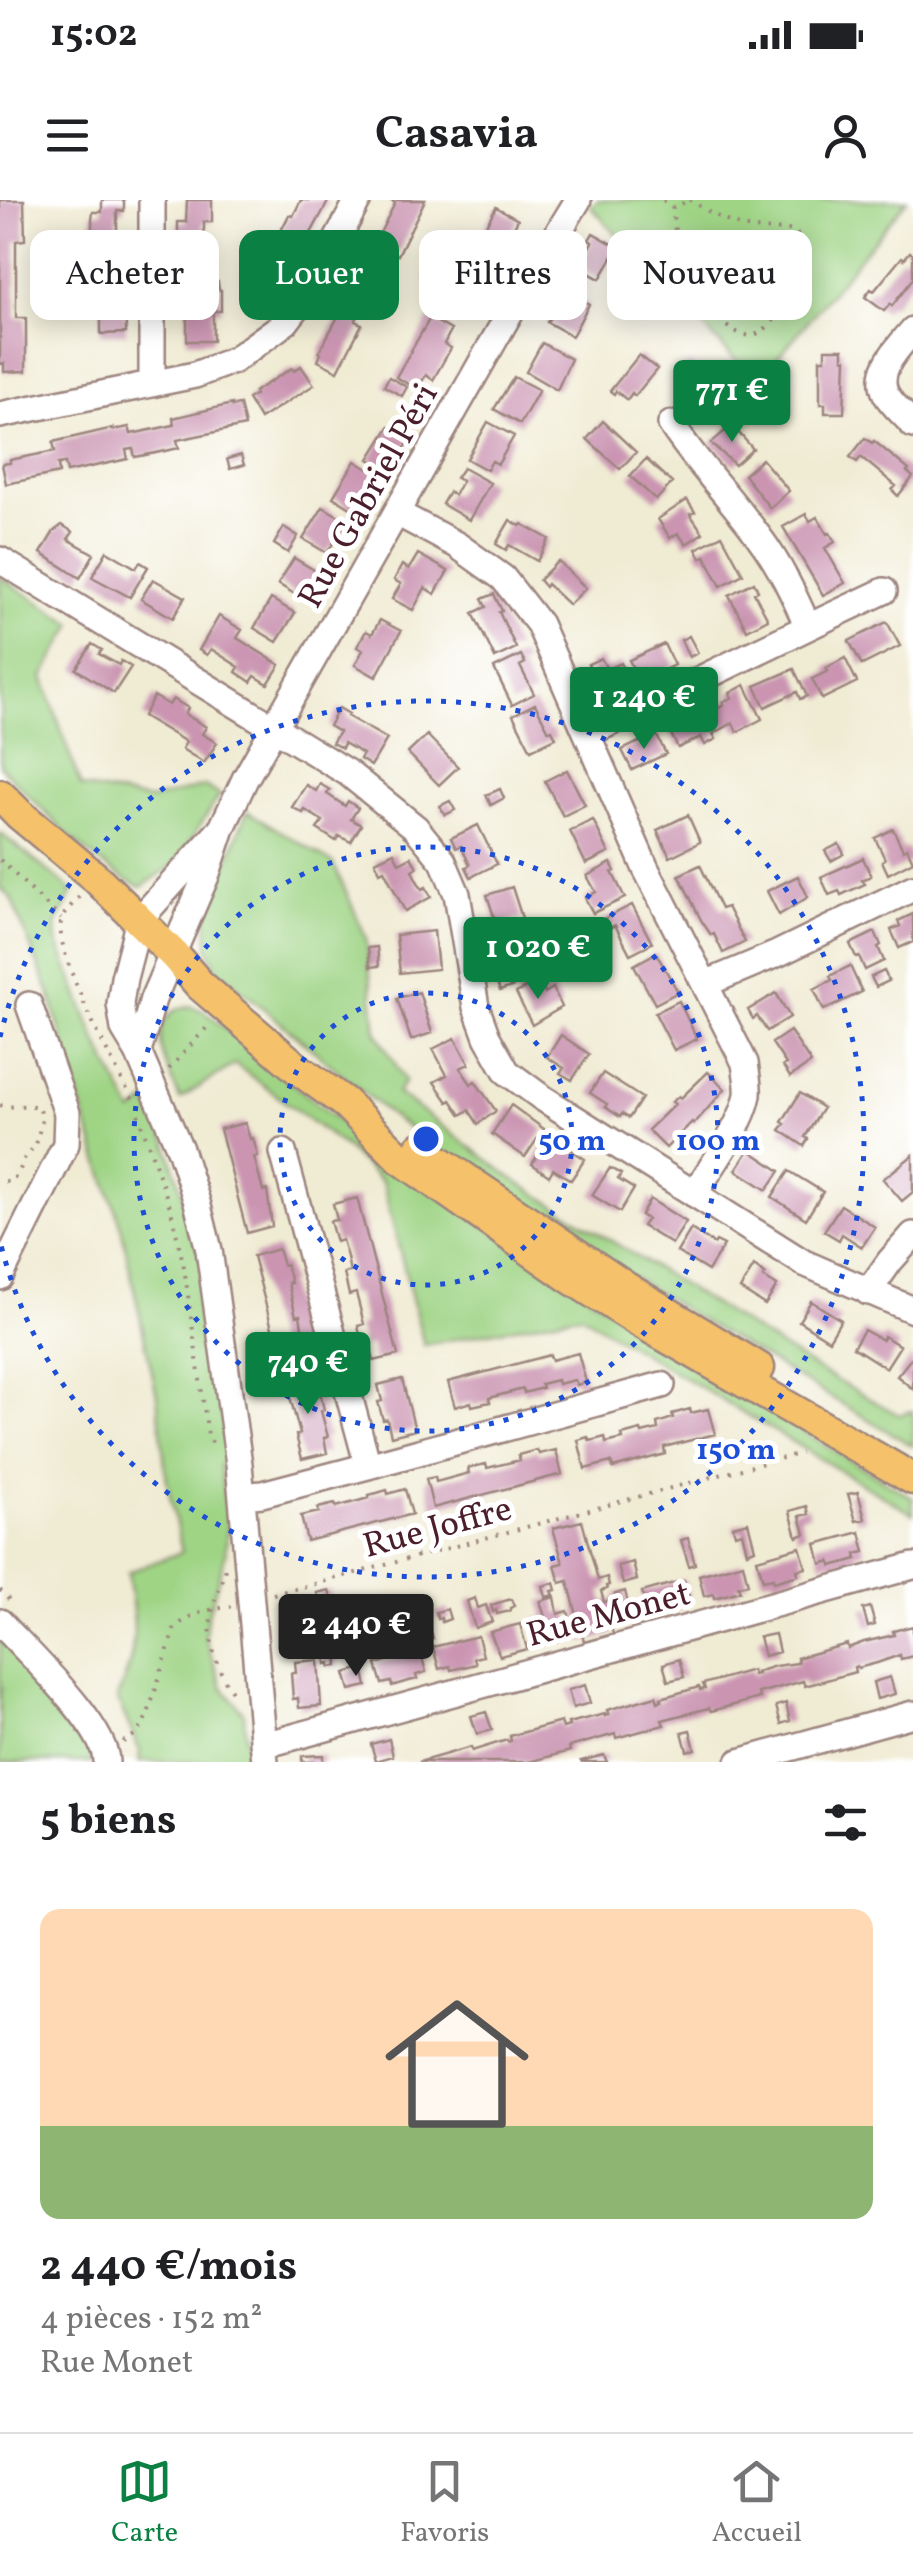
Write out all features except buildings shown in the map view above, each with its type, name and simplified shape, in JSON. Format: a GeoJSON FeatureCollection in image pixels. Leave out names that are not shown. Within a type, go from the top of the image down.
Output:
{"type":"FeatureCollection","features":[{"type":"Feature","properties":{"kind":"main road"},"geometry":{"type":"LineString","coordinates":[[6,805],[96,878],[200,985],[298,1069],[345,1103],[388,1126],[625,1287],[913,1459]]}},
{"type":"Feature","properties":{"kind":"main road"},"geometry":{"type":"LineString","coordinates":[[345,1103],[401,1159],[569,1278],[913,1479]]}},
{"type":"Feature","properties":{"kind":"street"},"geometry":{"type":"LineString","coordinates":[[152,200],[152,383]]}},
{"type":"Feature","properties":{"kind":"street"},"geometry":{"type":"LineString","coordinates":[[0,415],[195,375],[234,360],[286,322],[311,289],[358,200]]}},
{"type":"Feature","properties":{"kind":"street","name":"Rue Gabriel Péri"},"geometry":{"type":"LineString","coordinates":[[138,1052],[153,999],[206,876],[222,828],[273,729],[578,200]]}},
{"type":"Feature","properties":{"kind":"street"},"geometry":{"type":"LineString","coordinates":[[913,330],[885,368],[883,382],[886,394],[913,425]]}},
{"type":"Feature","properties":{"kind":"street"},"geometry":{"type":"LineString","coordinates":[[671,424],[759,536],[787,578],[808,627]]}},
{"type":"Feature","properties":{"kind":"street"},"geometry":{"type":"LineString","coordinates":[[397,513],[457,545],[503,578],[540,624],[646,869],[745,1062],[748,1094],[737,1123],[694,1194]]}},
{"type":"Feature","properties":{"kind":"street"},"geometry":{"type":"LineString","coordinates":[[0,560],[348,772],[416,828],[442,861],[457,894],[476,1007],[507,1072],[804,1264],[913,1310]]}},
{"type":"Feature","properties":{"kind":"street"},"geometry":{"type":"LineString","coordinates":[[587,734],[884,591]]}},
{"type":"Feature","properties":{"kind":"street","name":"Rue Gabriel Péri"},"geometry":{"type":"LineString","coordinates":[[139,920],[222,828]]}},
{"type":"Feature","properties":{"kind":"street"},"geometry":{"type":"LineString","coordinates":[[704,984],[778,954],[913,888]]}},
{"type":"Feature","properties":{"kind":"street"},"geometry":{"type":"LineString","coordinates":[[139,920],[120,1004],[124,1029],[154,1086],[180,1149],[197,1202],[217,1296],[242,1496],[264,1752]]}},
{"type":"Feature","properties":{"kind":"street"},"geometry":{"type":"LineString","coordinates":[[0,1277],[66,1144],[67,1113],[29,1005]]}},
{"type":"Feature","properties":{"kind":"street"},"geometry":{"type":"LineString","coordinates":[[283,1152],[368,1466]]}},
{"type":"Feature","properties":{"kind":"street"},"geometry":{"type":"LineString","coordinates":[[868,1292],[913,1235]]}},
{"type":"Feature","properties":{"kind":"street"},"geometry":{"type":"LineString","coordinates":[[242,1496],[368,1466],[662,1385]]}},
{"type":"Feature","properties":{"kind":"street","name":"Rue Monet"},"geometry":{"type":"LineString","coordinates":[[264,1752],[280,1741],[913,1566]]}},
{"type":"Feature","properties":{"kind":"street"},"geometry":{"type":"LineString","coordinates":[[0,1622],[90,1723],[106,1757]]}},
{"type":"Feature","properties":{"kind":"street"},"geometry":{"type":"LineString","coordinates":[[739,1762],[913,1714]]}},
{"type":"Feature","properties":{"kind":"path"},"geometry":{"type":"LineString","coordinates":[[663,200],[672,208],[676,247],[688,282],[720,322],[739,335],[756,334],[772,323],[786,304],[801,267],[804,254],[796,231],[748,228],[717,217],[690,200],[672,208]]}},
{"type":"Feature","properties":{"kind":"path"},"geometry":{"type":"LineString","coordinates":[[0,860],[61,919]]}},
{"type":"Feature","properties":{"kind":"path"},"geometry":{"type":"LineString","coordinates":[[96,878],[61,919],[61,940],[98,1035],[136,1106],[171,1210],[190,1303],[208,1436],[217,1451]]}},
{"type":"Feature","properties":{"kind":"path"},"geometry":{"type":"LineString","coordinates":[[136,1106],[226,1006]]}},
{"type":"Feature","properties":{"kind":"path"},"geometry":{"type":"LineString","coordinates":[[0,1105],[35,1106],[42,1119],[36,1144],[24,1157],[20,1172],[12,1181],[0,1183]]}},
{"type":"Feature","properties":{"kind":"path","name":"Rue Joffre"},"geometry":{"type":"LineString","coordinates":[[106,1757],[138,1732],[148,1714],[174,1630],[191,1615],[252,1603],[276,1593],[802,1454]]}},
{"type":"Feature","properties":{"kind":"path"},"geometry":{"type":"LineString","coordinates":[[226,1565],[212,1610],[211,1636],[221,1676],[237,1698]]}},
{"type":"Feature","properties":{"kind":"green space"},"geometry":{"type":"Polygon","coordinates":[[[597,200],[907,200],[812,316],[812,230],[613,230],[591,207],[597,200]]]}},
{"type":"Feature","properties":{"kind":"green space"},"geometry":{"type":"Polygon","coordinates":[[[698,320],[809,320],[757,383],[698,320]]]}},
{"type":"Feature","properties":{"kind":"green space"},"geometry":{"type":"Polygon","coordinates":[[[0,577],[73,624],[43,677],[81,787],[150,800],[205,786],[220,795],[175,864],[141,887],[85,850],[0,766],[0,577]]]}},
{"type":"Feature","properties":{"kind":"green space"},"geometry":{"type":"Polygon","coordinates":[[[247,811],[333,863],[366,937],[376,1031],[405,1081],[397,1093],[519,1183],[823,1373],[899,1415],[913,1411],[913,1446],[692,1315],[518,1203],[394,1118],[217,969],[208,948],[207,914],[247,811]]]}},
{"type":"Feature","properties":{"kind":"green space"},"geometry":{"type":"Polygon","coordinates":[[[0,833],[73,891],[56,925],[57,940],[96,1040],[133,1113],[147,1102],[167,1143],[202,1260],[228,1454],[220,1466],[228,1522],[225,1556],[205,1638],[222,1687],[244,1713],[248,1762],[139,1762],[140,1751],[117,1698],[134,1636],[128,1572],[182,1552],[167,1482],[157,1396],[121,1227],[79,1100],[50,994],[11,898],[0,888],[0,833]]]}},
{"type":"Feature","properties":{"kind":"green space"},"geometry":{"type":"Polygon","coordinates":[[[189,1006],[204,1011],[372,1148],[673,1353],[913,1498],[913,1514],[581,1314],[424,1345],[382,1182],[344,1146],[235,1064],[180,1099],[163,1054],[161,1031],[173,1012],[189,1006]]]}},
{"type":"Feature","properties":{"kind":"green space"},"geometry":{"type":"Polygon","coordinates":[[[0,1637],[85,1733],[94,1762],[0,1762],[0,1637]]]}}]}
